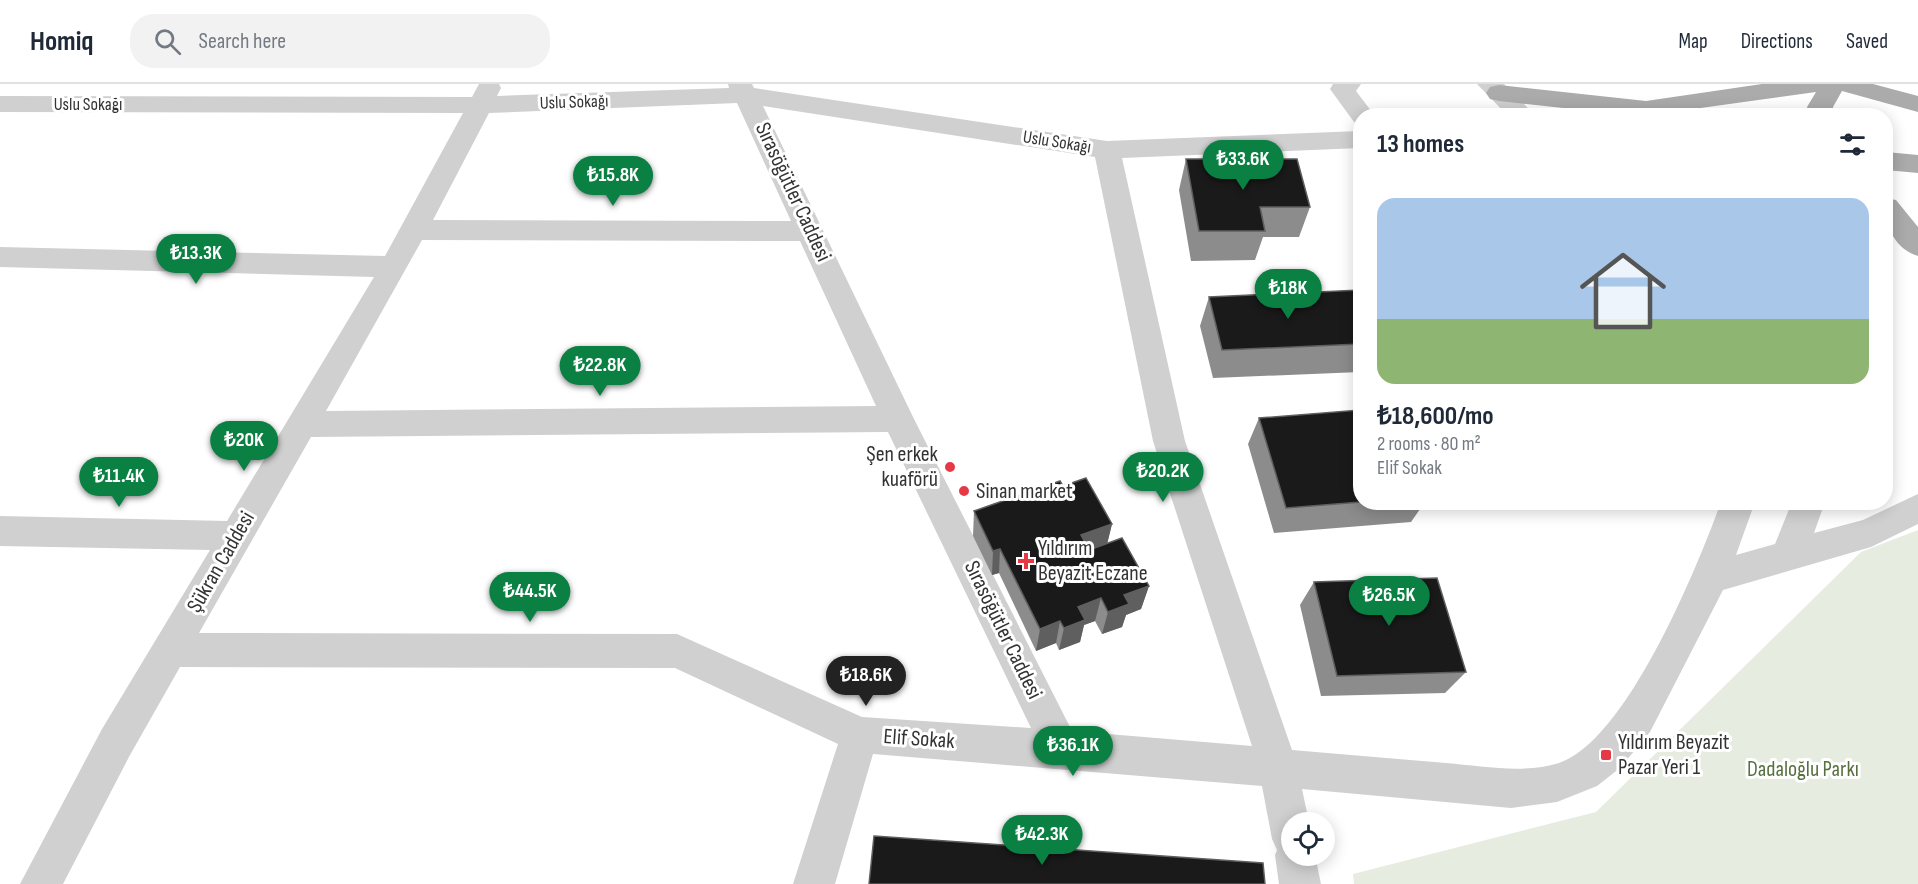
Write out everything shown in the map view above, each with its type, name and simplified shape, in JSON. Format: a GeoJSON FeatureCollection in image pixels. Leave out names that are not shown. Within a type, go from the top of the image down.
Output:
{"type":"FeatureCollection","features":[{"type":"Feature","properties":{"kind":"main road"},"geometry":{"type":"LineString","coordinates":[[1494,89],[1643,108],[1820,84]]}},
{"type":"Feature","properties":{"kind":"main road"},"geometry":{"type":"LineString","coordinates":[[1820,108],[1834,84]]}},
{"type":"Feature","properties":{"kind":"main road"},"geometry":{"type":"LineString","coordinates":[[1844,84],[1918,104]]}},
{"type":"Feature","properties":{"kind":"main road"},"geometry":{"type":"LineString","coordinates":[[1893,162],[1918,164]]}},
{"type":"Feature","properties":{"kind":"main road"},"geometry":{"type":"LineString","coordinates":[[1893,216],[1918,246]]}},
{"type":"Feature","properties":{"kind":"street"},"geometry":{"type":"LineString","coordinates":[[63,104],[79,84]]}},
{"type":"Feature","properties":{"kind":"street"},"geometry":{"type":"LineString","coordinates":[[1349,84],[1342,89],[1357,108]]}},
{"type":"Feature","properties":{"kind":"street"},"geometry":{"type":"LineString","coordinates":[[1494,89],[1515,108]]}},
{"type":"Feature","properties":{"kind":"street","name":"Uslu Sokağı"},"geometry":{"type":"LineString","coordinates":[[0,104],[743,90],[1107,150],[1353,140]]}},
{"type":"Feature","properties":{"kind":"street","name":"Sırasöğütler Caddesi"},"geometry":{"type":"LineString","coordinates":[[743,90],[812,231],[898,419],[1061,750]]}},
{"type":"Feature","properties":{"kind":"street","name":"Şükran Caddesi"},"geometry":{"type":"LineString","coordinates":[[41,884],[116,742],[394,267],[486,95]]}},
{"type":"Feature","properties":{"kind":"street"},"geometry":{"type":"LineString","coordinates":[[1107,150],[1169,441],[1278,766],[1287,812]]}},
{"type":"Feature","properties":{"kind":"street"},"geometry":{"type":"LineString","coordinates":[[414,230],[812,231]]}},
{"type":"Feature","properties":{"kind":"street"},"geometry":{"type":"LineString","coordinates":[[0,257],[394,267]]}},
{"type":"Feature","properties":{"kind":"street"},"geometry":{"type":"LineString","coordinates":[[302,424],[898,419]]}},
{"type":"Feature","properties":{"kind":"street"},"geometry":{"type":"LineString","coordinates":[[1711,578],[1871,532],[1918,508]]}},
{"type":"Feature","properties":{"kind":"street"},"geometry":{"type":"LineString","coordinates":[[1061,750],[1278,766],[1511,788],[1557,783],[1583,772],[1606,755],[1637,719],[1711,578],[1735,510]]}},
{"type":"Feature","properties":{"kind":"street"},"geometry":{"type":"LineString","coordinates":[[1788,556],[1806,510]]}},
{"type":"Feature","properties":{"kind":"street"},"geometry":{"type":"LineString","coordinates":[[0,531],[237,536]]}},
{"type":"Feature","properties":{"kind":"street"},"geometry":{"type":"LineString","coordinates":[[170,650],[677,651],[860,735]]}},
{"type":"Feature","properties":{"kind":"street","name":"Elif Sokak"},"geometry":{"type":"LineString","coordinates":[[814,884],[860,735],[1061,750]]}},
{"type":"Feature","properties":{"kind":"street"},"geometry":{"type":"LineString","coordinates":[[1296,866],[1300,884]]}},
{"type":"Feature","properties":{"kind":"green space","name":"Dadaloğlu Parkı"},"geometry":{"type":"Polygon","coordinates":[[[1918,530],[1918,884],[1354,884],[1353,874],[1596,812],[1861,552],[1918,530]]]}},
{"type":"Feature","properties":{"kind":"building"},"geometry":{"type":"Polygon","coordinates":[[[1186,159],[1297,159],[1310,207],[1260,207],[1265,231],[1199,231],[1186,159]]]}},
{"type":"Feature","properties":{"kind":"building"},"geometry":{"type":"Polygon","coordinates":[[[1353,290],[1353,344],[1222,350],[1209,297],[1353,290]]]}},
{"type":"Feature","properties":{"kind":"building"},"geometry":{"type":"Polygon","coordinates":[[[1353,411],[1353,503],[1286,508],[1259,418],[1353,411]]]}},
{"type":"Feature","properties":{"kind":"building"},"geometry":{"type":"Polygon","coordinates":[[[1086,478],[1112,524],[1081,535],[1089,550],[1122,538],[1149,586],[1124,595],[1129,604],[1108,612],[1101,598],[1078,607],[1085,620],[1064,628],[1060,621],[1040,629],[1000,549],[993,551],[974,511],[1060,481],[1063,486],[1086,478]]]}},
{"type":"Feature","properties":{"kind":"building"},"geometry":{"type":"Polygon","coordinates":[[[1437,578],[1466,672],[1337,676],[1314,582],[1437,578]]]}},
{"type":"Feature","properties":{"kind":"building"},"geometry":{"type":"Polygon","coordinates":[[[874,836],[1263,863],[1265,884],[869,884],[874,836]]]}},
{"type":"Feature","properties":{"kind":"place","name":"Şen erkek kuaförü"},"geometry":{"type":"Point","coordinates":[950,467]}},
{"type":"Feature","properties":{"kind":"place","name":"Sinan market"},"geometry":{"type":"Point","coordinates":[964,491]}},
{"type":"Feature","properties":{"kind":"place","name":"Yıldırım Beyazit Eczane"},"geometry":{"type":"Point","coordinates":[1026,561]}},
{"type":"Feature","properties":{"kind":"place","name":"Yıldırım Beyazit Pazar Yeri 1"},"geometry":{"type":"Point","coordinates":[1606,755]}}]}
